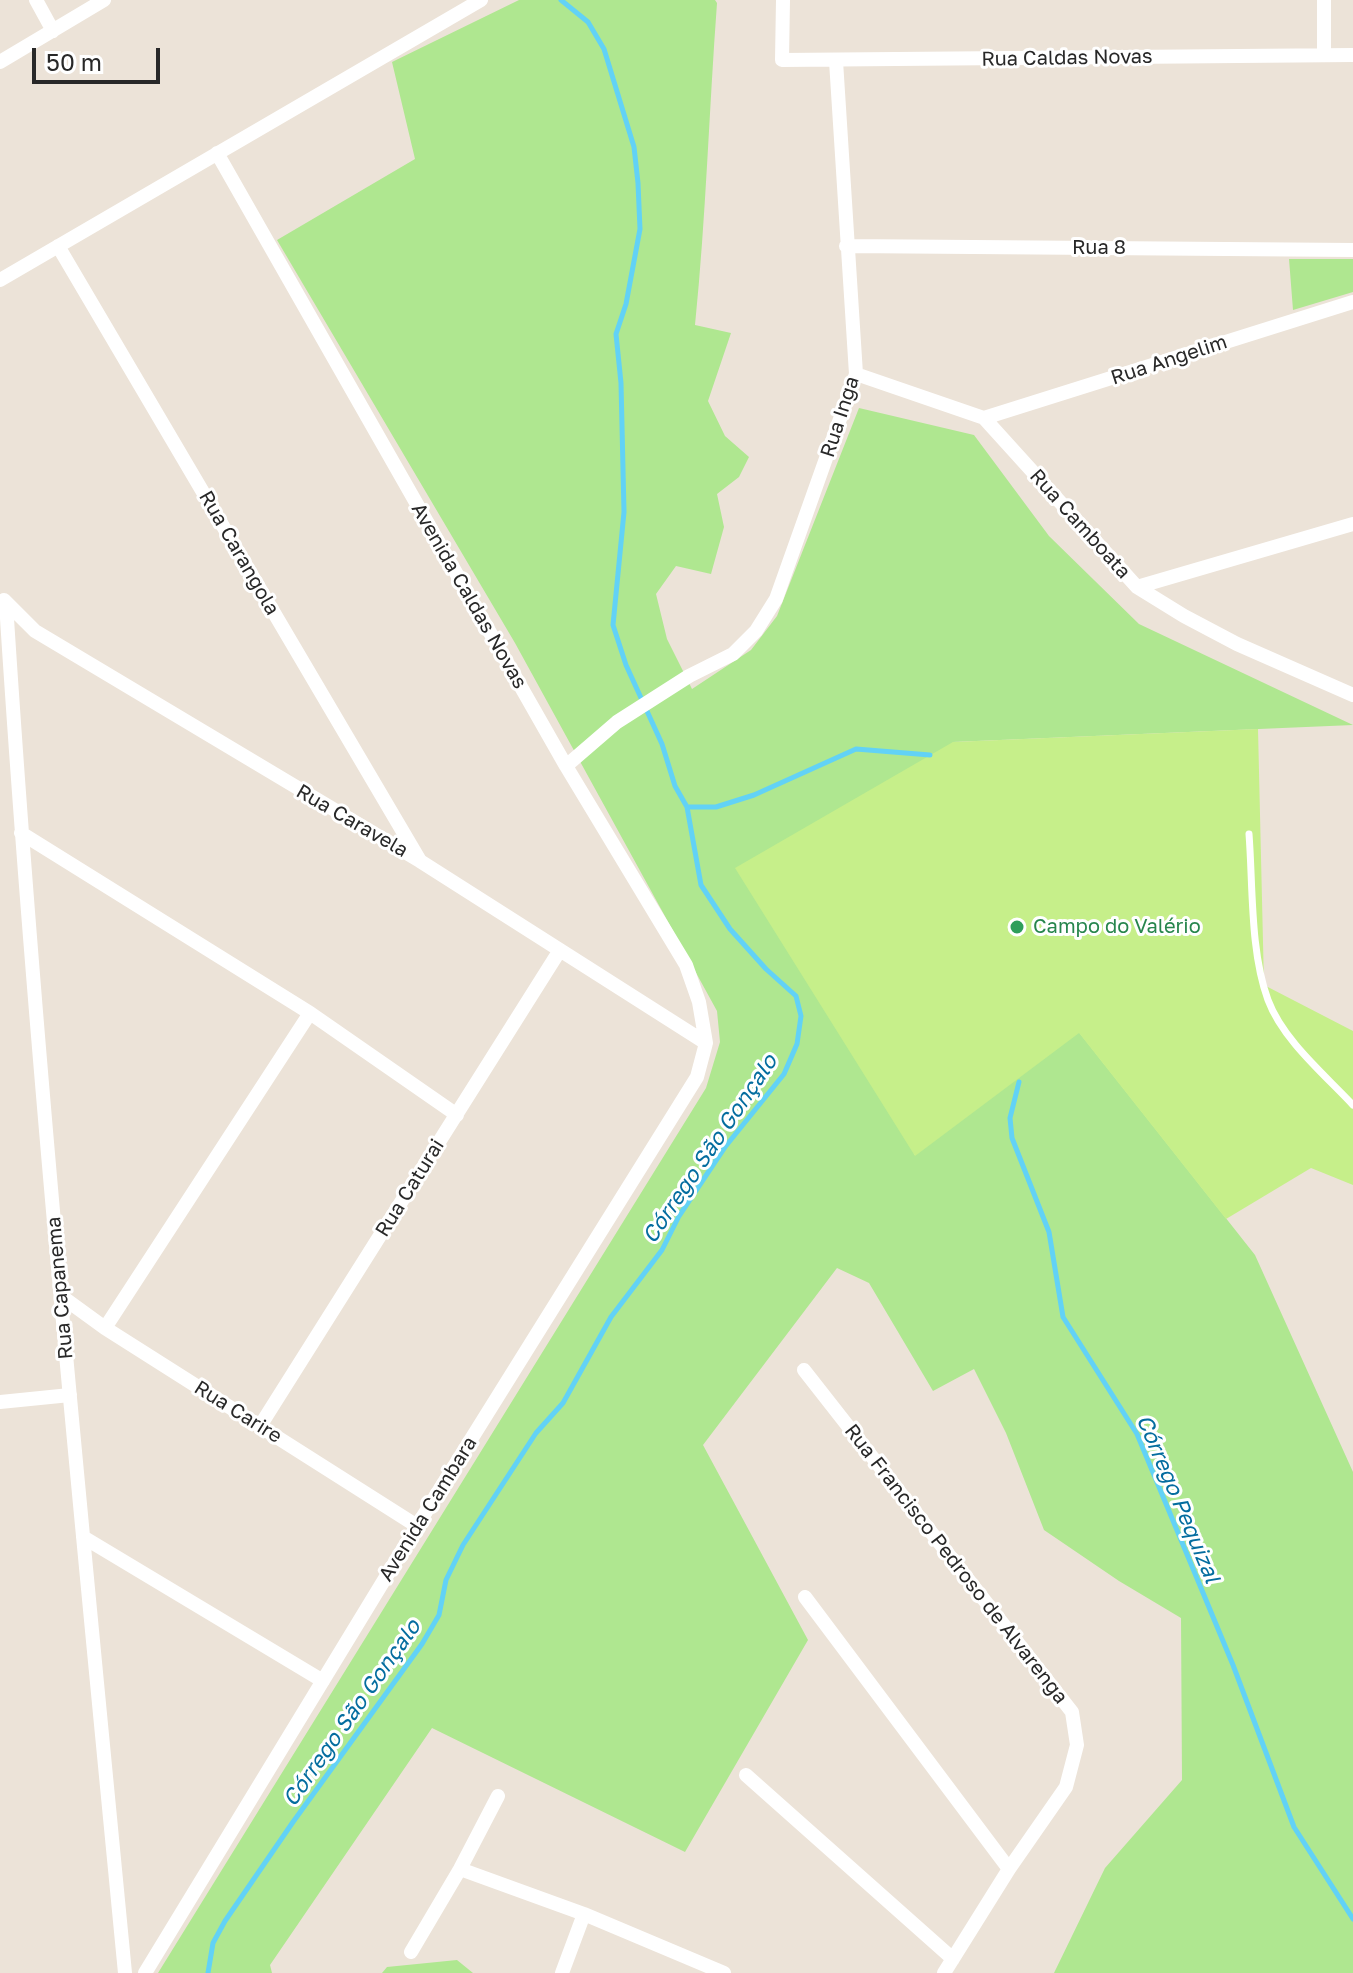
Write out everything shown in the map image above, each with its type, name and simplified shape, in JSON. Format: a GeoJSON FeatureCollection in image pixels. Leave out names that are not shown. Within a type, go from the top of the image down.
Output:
{"type":"FeatureCollection","features":[{"type":"Feature","properties":{"kind":"street"},"geometry":{"type":"LineString","coordinates":[[36,0],[53,31]]}},
{"type":"Feature","properties":{"kind":"street"},"geometry":{"type":"LineString","coordinates":[[0,62],[104,0]]}},
{"type":"Feature","properties":{"kind":"street"},"geometry":{"type":"LineString","coordinates":[[0,280],[463,5],[481,0]]}},
{"type":"Feature","properties":{"kind":"street","name":"Rua Caldas Novas"},"geometry":{"type":"LineString","coordinates":[[783,0],[782,59],[1353,55]]}},
{"type":"Feature","properties":{"kind":"street"},"geometry":{"type":"LineString","coordinates":[[1324,0],[1324,54]]}},
{"type":"Feature","properties":{"kind":"street","name":"Rua Inga"},"geometry":{"type":"LineString","coordinates":[[566,766],[617,722],[689,676],[733,654],[756,631],[776,599],[856,374],[836,61]]}},
{"type":"Feature","properties":{"kind":"street","name":"Avenida Caldas Novas"},"geometry":{"type":"LineString","coordinates":[[217,153],[566,766],[686,965],[699,1002],[706,1043]]}},
{"type":"Feature","properties":{"kind":"street","name":"Rua Carangola"},"geometry":{"type":"LineString","coordinates":[[58,246],[420,861]]}},
{"type":"Feature","properties":{"kind":"street","name":"Rua 8"},"geometry":{"type":"LineString","coordinates":[[846,246],[1353,250]]}},
{"type":"Feature","properties":{"kind":"street","name":"Rua Angelim"},"geometry":{"type":"LineString","coordinates":[[984,418],[1353,302]]}},
{"type":"Feature","properties":{"kind":"street","name":"Rua Camboata"},"geometry":{"type":"LineString","coordinates":[[856,374],[984,418],[1137,587],[1237,644],[1353,695]]}},
{"type":"Feature","properties":{"kind":"street"},"geometry":{"type":"LineString","coordinates":[[1137,587],[1353,524]]}},
{"type":"Feature","properties":{"kind":"street","name":"Rua Caravela"},"geometry":{"type":"LineString","coordinates":[[3,600],[35,631],[420,861],[706,1043]]}},
{"type":"Feature","properties":{"kind":"street","name":"Rua Capanema"},"geometry":{"type":"LineString","coordinates":[[3,600],[61,1296],[125,1973]]}},
{"type":"Feature","properties":{"kind":"street"},"geometry":{"type":"LineString","coordinates":[[21,833],[310,1013],[457,1115]]}},
{"type":"Feature","properties":{"kind":"street","name":"Rua Caturai"},"geometry":{"type":"LineString","coordinates":[[260,1426],[560,950]]}},
{"type":"Feature","properties":{"kind":"street"},"geometry":{"type":"LineString","coordinates":[[105,1328],[310,1013]]}},
{"type":"Feature","properties":{"kind":"street","name":"Avenida Cambara"},"geometry":{"type":"LineString","coordinates":[[145,1973],[417,1526],[697,1077],[706,1043]]}},
{"type":"Feature","properties":{"kind":"street","name":"Rua Carire"},"geometry":{"type":"LineString","coordinates":[[61,1296],[105,1328],[417,1526]]}},
{"type":"Feature","properties":{"kind":"street","name":"Rua Francisco Pedroso de Alvarenga"},"geometry":{"type":"LineString","coordinates":[[804,1370],[1072,1712],[1077,1745],[1066,1787],[1009,1869],[944,1973]]}},
{"type":"Feature","properties":{"kind":"street"},"geometry":{"type":"LineString","coordinates":[[0,1402],[70,1395]]}},
{"type":"Feature","properties":{"kind":"street"},"geometry":{"type":"LineString","coordinates":[[83,1537],[323,1681]]}},
{"type":"Feature","properties":{"kind":"street"},"geometry":{"type":"LineString","coordinates":[[805,1597],[1009,1869]]}},
{"type":"Feature","properties":{"kind":"street"},"geometry":{"type":"LineString","coordinates":[[746,1775],[953,1959]]}},
{"type":"Feature","properties":{"kind":"street"},"geometry":{"type":"LineString","coordinates":[[411,1952],[498,1796]]}},
{"type":"Feature","properties":{"kind":"street"},"geometry":{"type":"LineString","coordinates":[[460,1869],[584,1914],[724,1973]]}},
{"type":"Feature","properties":{"kind":"street"},"geometry":{"type":"LineString","coordinates":[[562,1973],[584,1914]]}},
{"type":"Feature","properties":{"kind":"lane"},"geometry":{"type":"LineString","coordinates":[[1249,834],[1258,961],[1268,1002],[1289,1035],[1353,1105]]}},
{"type":"Feature","properties":{"kind":"green space"},"geometry":{"type":"Polygon","coordinates":[[[519,0],[715,0],[717,3],[695,325],[731,333],[708,401],[725,436],[749,457],[739,477],[717,494],[724,527],[711,574],[676,566],[656,594],[667,639],[692,689],[751,650],[777,616],[859,408],[974,435],[1049,536],[1139,624],[1353,725],[953,742],[914,1155],[1079,1032],[1255,1255],[1353,1472],[1353,1973],[1054,1973],[1105,1868],[1182,1780],[1181,1618],[1044,1530],[1006,1433],[974,1369],[933,1391],[869,1283],[837,1268],[703,1445],[808,1640],[685,1852],[432,1728],[270,1965],[272,1973],[158,1973],[706,1088],[720,1042],[717,1011],[515,643],[277,240],[415,159],[392,62],[519,0]]]}},
{"type":"Feature","properties":{"kind":"green space"},"geometry":{"type":"Polygon","coordinates":[[[1289,259],[1353,259],[1353,292],[1293,310],[1289,259]]]}},
{"type":"Feature","properties":{"kind":"green space","name":"Campo do Valério"},"geometry":{"type":"Polygon","coordinates":[[[1258,729],[1264,985],[1353,1031],[1353,1185],[1311,1168],[1226,1219],[1079,1033],[915,1156],[735,868],[953,742],[1258,729]]]}},
{"type":"Feature","properties":{"kind":"green space"},"geometry":{"type":"Polygon","coordinates":[[[457,1960],[473,1973],[382,1973],[387,1967],[457,1960]]]}},
{"type":"Feature","properties":{"kind":"waterway","name":"Córrego São Gonçalo"},"geometry":{"type":"LineString","coordinates":[[208,1973],[213,1943],[225,1921],[422,1644],[439,1615],[446,1580],[463,1545],[536,1433],[563,1403],[611,1317],[662,1250],[679,1216],[725,1147],[784,1074],[797,1044],[801,1016],[796,996],[766,969],[730,929],[701,885],[687,807],[675,786],[662,744],[626,665],[613,625],[624,512],[621,383],[616,334],[626,304],[640,229],[638,183],[634,147],[604,49],[588,22],[561,0]]}},
{"type":"Feature","properties":{"kind":"waterway","name":"Córrego Pequizal"},"geometry":{"type":"LineString","coordinates":[[687,807],[716,807],[754,795],[856,749],[930,755]]}},
{"type":"Feature","properties":{"kind":"waterway","name":"Córrego Pequizal"},"geometry":{"type":"LineString","coordinates":[[1019,1082],[1010,1118],[1012,1138],[1049,1232],[1063,1317],[1137,1434],[1233,1665],[1294,1827],[1353,1919]]}},
{"type":"Feature","properties":{"kind":"place","name":"Campo do Valério"},"geometry":{"type":"Point","coordinates":[1017,927]}}]}
